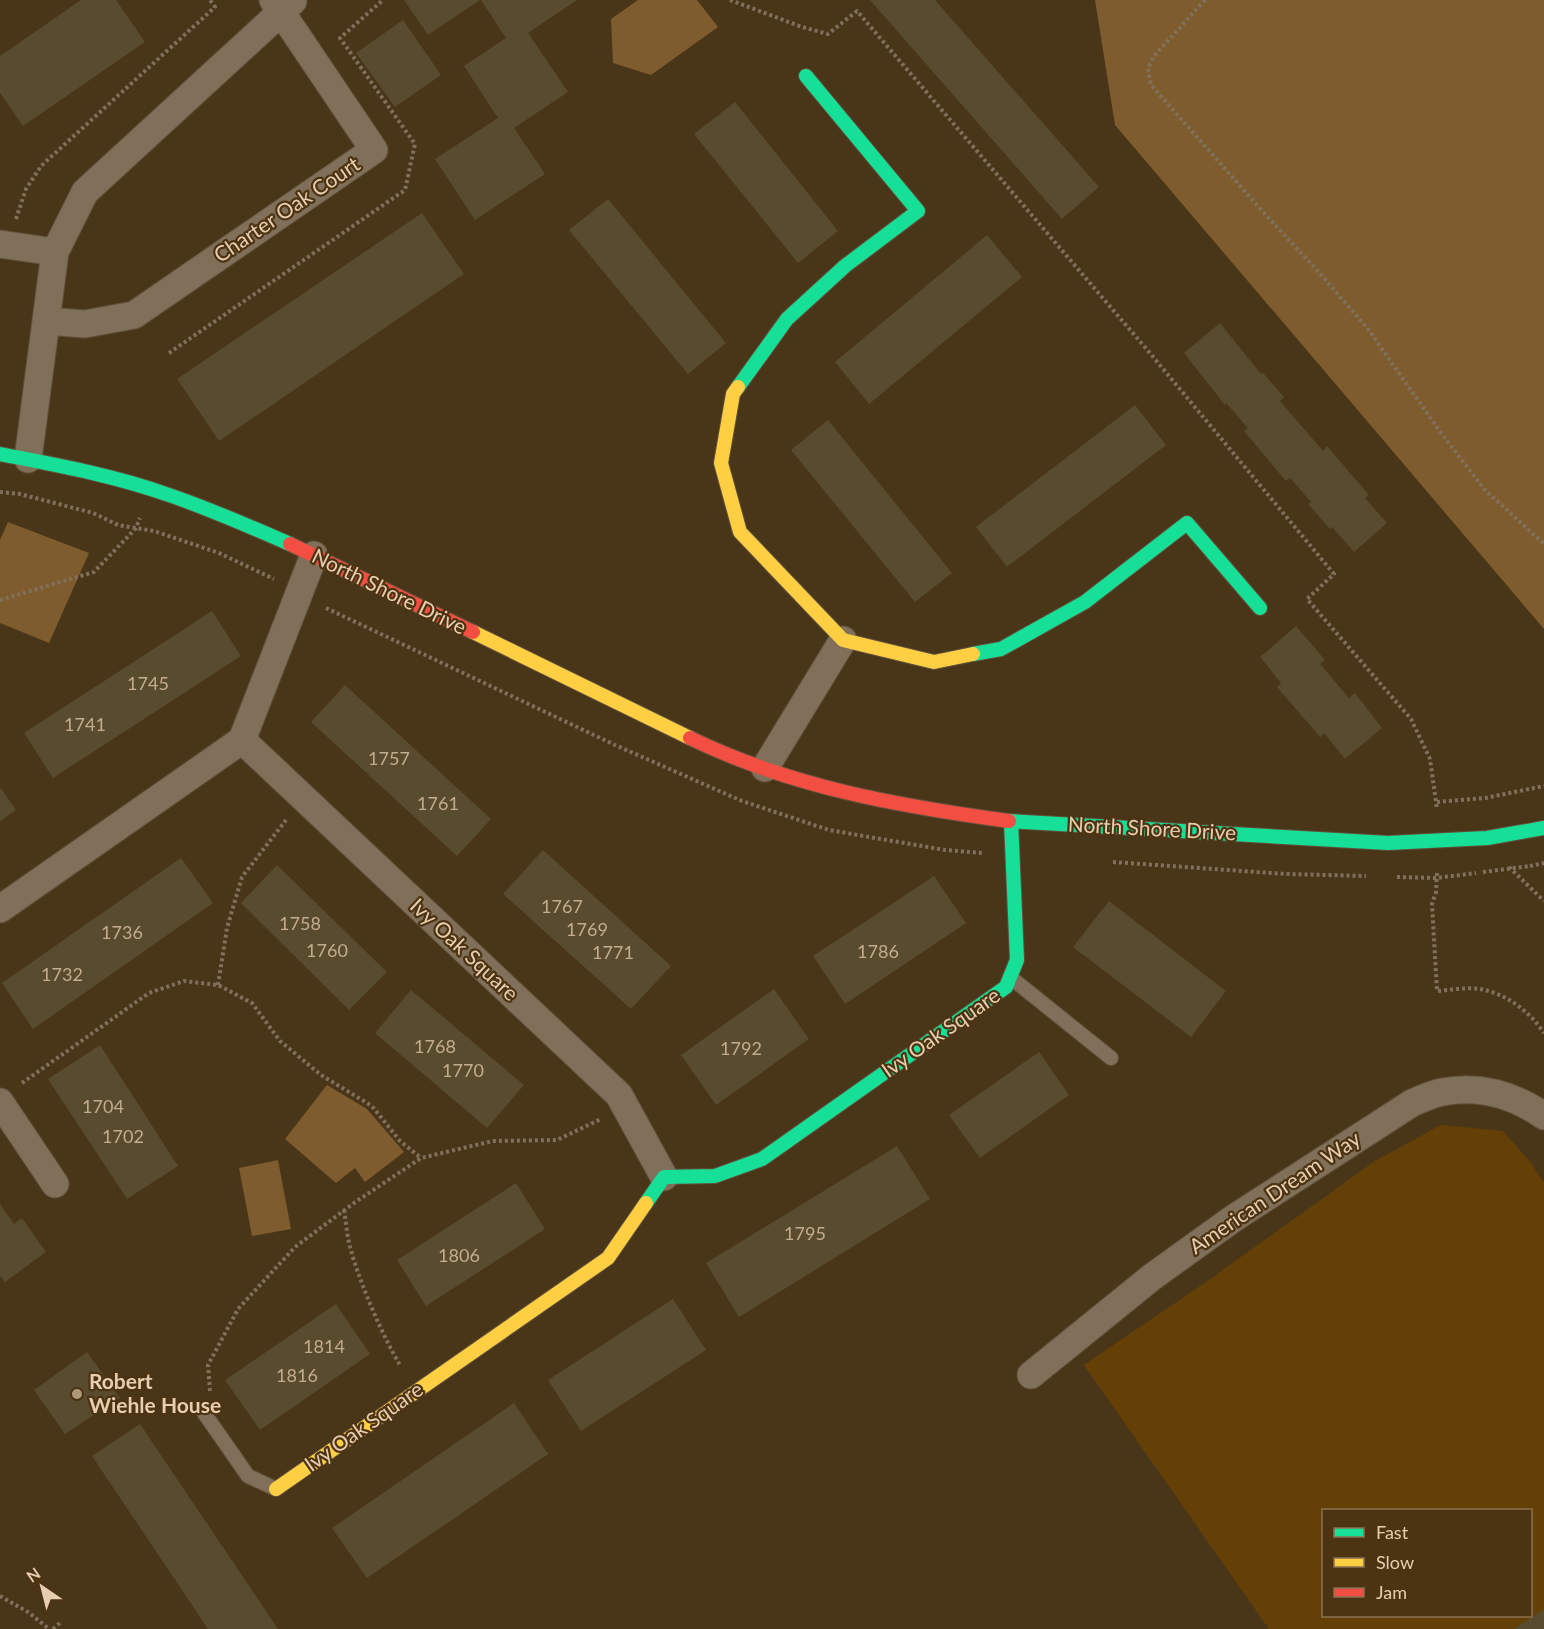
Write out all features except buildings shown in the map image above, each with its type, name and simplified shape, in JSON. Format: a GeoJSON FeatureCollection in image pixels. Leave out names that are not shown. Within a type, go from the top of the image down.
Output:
{"type":"FeatureCollection","features":[{"type":"Feature","properties":{"kind":"street","name":"Charter Oak Court"},"geometry":{"type":"LineString","coordinates":[[28,459],[46,321],[56,252],[85,192],[282,4],[374,150],[134,315],[85,324],[46,321]]}},
{"type":"Feature","properties":{"kind":"street"},"geometry":{"type":"LineString","coordinates":[[806,76],[918,211],[845,266],[787,319],[733,394],[721,463],[740,532],[843,640],[934,662],[1001,649],[1085,602],[1187,523],[1260,608]]}},
{"type":"Feature","properties":{"kind":"street"},"geometry":{"type":"LineString","coordinates":[[6,237],[56,252]]}},
{"type":"Feature","properties":{"kind":"street","name":"North Shore Drive"},"geometry":{"type":"LineString","coordinates":[[0,454],[82,470],[150,489],[230,518],[314,555],[707,746],[765,768],[843,793],[899,805],[1011,821],[1388,843],[1487,838],[1544,828]]}},
{"type":"Feature","properties":{"kind":"street"},"geometry":{"type":"LineString","coordinates":[[0,909],[243,740],[314,555]]}},
{"type":"Feature","properties":{"kind":"street"},"geometry":{"type":"LineString","coordinates":[[765,768],[843,640]]}},
{"type":"Feature","properties":{"kind":"street","name":"Ivy Oak Square"},"geometry":{"type":"LineString","coordinates":[[243,740],[620,1095],[664,1177]]}},
{"type":"Feature","properties":{"kind":"street","name":"Ivy Oak Square"},"geometry":{"type":"LineString","coordinates":[[664,1177],[715,1176],[762,1159],[1006,987],[1017,960],[1011,821]]}},
{"type":"Feature","properties":{"kind":"street","name":"American Dream Way"},"geometry":{"type":"LineString","coordinates":[[1031,1375],[1152,1277],[1225,1224],[1412,1103],[1441,1092],[1474,1089],[1502,1094],[1531,1107],[1544,1116]]}},
{"type":"Feature","properties":{"kind":"street"},"geometry":{"type":"LineString","coordinates":[[8,1095],[55,1184]]}},
{"type":"Feature","properties":{"kind":"street","name":"Ivy Oak Square"},"geometry":{"type":"LineString","coordinates":[[276,1489],[608,1257],[664,1177]]}},
{"type":"Feature","properties":{"kind":"lane"},"geometry":{"type":"LineString","coordinates":[[1010,977],[1111,1058]]}},
{"type":"Feature","properties":{"kind":"lane"},"geometry":{"type":"LineString","coordinates":[[202,1410],[248,1476],[276,1489]]}},
{"type":"Feature","properties":{"kind":"path"},"geometry":{"type":"LineString","coordinates":[[6,237],[26,189],[41,166],[215,8],[210,0]]}},
{"type":"Feature","properties":{"kind":"path"},"geometry":{"type":"LineString","coordinates":[[366,15],[383,0]]}},
{"type":"Feature","properties":{"kind":"path"},"geometry":{"type":"LineString","coordinates":[[730,0],[802,27],[828,34],[857,11],[1149,352],[1334,573],[1306,599],[1411,719],[1430,759],[1437,802],[1436,892],[1432,904],[1437,991],[1479,989],[1513,1001],[1534,1019],[1544,1034]]}},
{"type":"Feature","properties":{"kind":"path"},"geometry":{"type":"LineString","coordinates":[[1205,0],[1154,56],[1148,68],[1151,85],[1368,329],[1441,434],[1485,490],[1544,544]]}},
{"type":"Feature","properties":{"kind":"path"},"geometry":{"type":"LineString","coordinates":[[0,600],[94,572],[136,528],[150,489]]}},
{"type":"Feature","properties":{"kind":"path"},"geometry":{"type":"LineString","coordinates":[[0,492],[20,494],[93,513],[118,525],[154,531],[219,553],[277,581]]}},
{"type":"Feature","properties":{"kind":"path"},"geometry":{"type":"LineString","coordinates":[[1437,802],[1485,798],[1544,786]]}},
{"type":"Feature","properties":{"kind":"path"},"geometry":{"type":"LineString","coordinates":[[218,985],[227,928],[242,877],[303,798]]}},
{"type":"Feature","properties":{"kind":"path"},"geometry":{"type":"LineString","coordinates":[[1436,878],[1544,863]]}},
{"type":"Feature","properties":{"kind":"path"},"geometry":{"type":"LineString","coordinates":[[1491,868],[1507,866],[1544,901]]}},
{"type":"Feature","properties":{"kind":"path"},"geometry":{"type":"LineString","coordinates":[[8,1095],[149,993],[184,981],[218,985],[252,1003],[280,1041],[321,1075],[372,1106],[400,1141],[421,1158]]}},
{"type":"Feature","properties":{"kind":"path"},"geometry":{"type":"LineString","coordinates":[[212,1425],[208,1365],[238,1309],[295,1247],[344,1210],[421,1158],[493,1141],[557,1140],[626,1108]]}},
{"type":"Feature","properties":{"kind":"path"},"geometry":{"type":"LineString","coordinates":[[344,1210],[350,1246],[365,1288],[393,1353],[417,1391]]}},
{"type":"Feature","properties":{"kind":"path"},"geometry":{"type":"LineString","coordinates":[[0,1596],[51,1629],[61,1622]]}},
{"type":"Feature","properties":{"kind":"shaded area"},"geometry":{"type":"Polygon","coordinates":[[[638,0],[697,0],[718,27],[651,75],[613,63],[611,19],[638,0]]]}},
{"type":"Feature","properties":{"kind":"shaded area"},"geometry":{"type":"Polygon","coordinates":[[[1095,0],[1544,0],[1544,629],[1115,125],[1095,0]]]}},
{"type":"Feature","properties":{"kind":"shaded area"},"geometry":{"type":"Polygon","coordinates":[[[8,522],[89,553],[49,643],[0,623],[0,540],[8,522]]]}},
{"type":"Feature","properties":{"kind":"shaded area"},"geometry":{"type":"Polygon","coordinates":[[[327,1085],[367,1109],[404,1152],[365,1182],[355,1168],[336,1183],[285,1139],[327,1085]]]}},
{"type":"Feature","properties":{"kind":"shaded area"},"geometry":{"type":"Polygon","coordinates":[[[1441,1125],[1503,1131],[1531,1163],[1544,1183],[1544,1629],[1269,1629],[1084,1365],[1206,1282],[1375,1161],[1441,1125]]]}},
{"type":"Feature","properties":{"kind":"shaded area"},"geometry":{"type":"Polygon","coordinates":[[[278,1160],[291,1229],[252,1236],[239,1168],[278,1160]]]}},
{"type":"Feature","properties":{"kind":"traffic: fast"},"geometry":{"type":"LineString","coordinates":[[738,387],[787,319],[845,266],[918,211],[806,76]]}},
{"type":"Feature","properties":{"kind":"traffic: fast"},"geometry":{"type":"LineString","coordinates":[[0,454],[84,471],[146,487],[213,511],[290,544]]}},
{"type":"Feature","properties":{"kind":"traffic: fast"},"geometry":{"type":"LineString","coordinates":[[973,654],[1001,649],[1085,602],[1187,523],[1260,608]]}},
{"type":"Feature","properties":{"kind":"traffic: fast"},"geometry":{"type":"LineString","coordinates":[[1009,821],[1388,843],[1487,838],[1544,828]]}},
{"type":"Feature","properties":{"kind":"traffic: fast"},"geometry":{"type":"LineString","coordinates":[[646,1203],[664,1177],[715,1176],[762,1159],[1006,987],[1017,960],[1011,821]]}},
{"type":"Feature","properties":{"kind":"traffic: slow"},"geometry":{"type":"LineString","coordinates":[[738,387],[733,394],[721,463],[740,532],[843,640],[934,662],[973,654]]}},
{"type":"Feature","properties":{"kind":"traffic: slow"},"geometry":{"type":"LineString","coordinates":[[473,632],[690,738]]}},
{"type":"Feature","properties":{"kind":"traffic: slow"},"geometry":{"type":"LineString","coordinates":[[276,1489],[608,1258],[646,1203]]}},
{"type":"Feature","properties":{"kind":"traffic: jam"},"geometry":{"type":"LineString","coordinates":[[290,544],[473,632]]}},
{"type":"Feature","properties":{"kind":"traffic: jam"},"geometry":{"type":"LineString","coordinates":[[690,738],[767,770],[806,782],[927,809],[1009,821]]}},
{"type":"Feature","properties":{"kind":"place","name":"Robert Wiehle House"},"geometry":{"type":"Point","coordinates":[77,1394]}}]}
